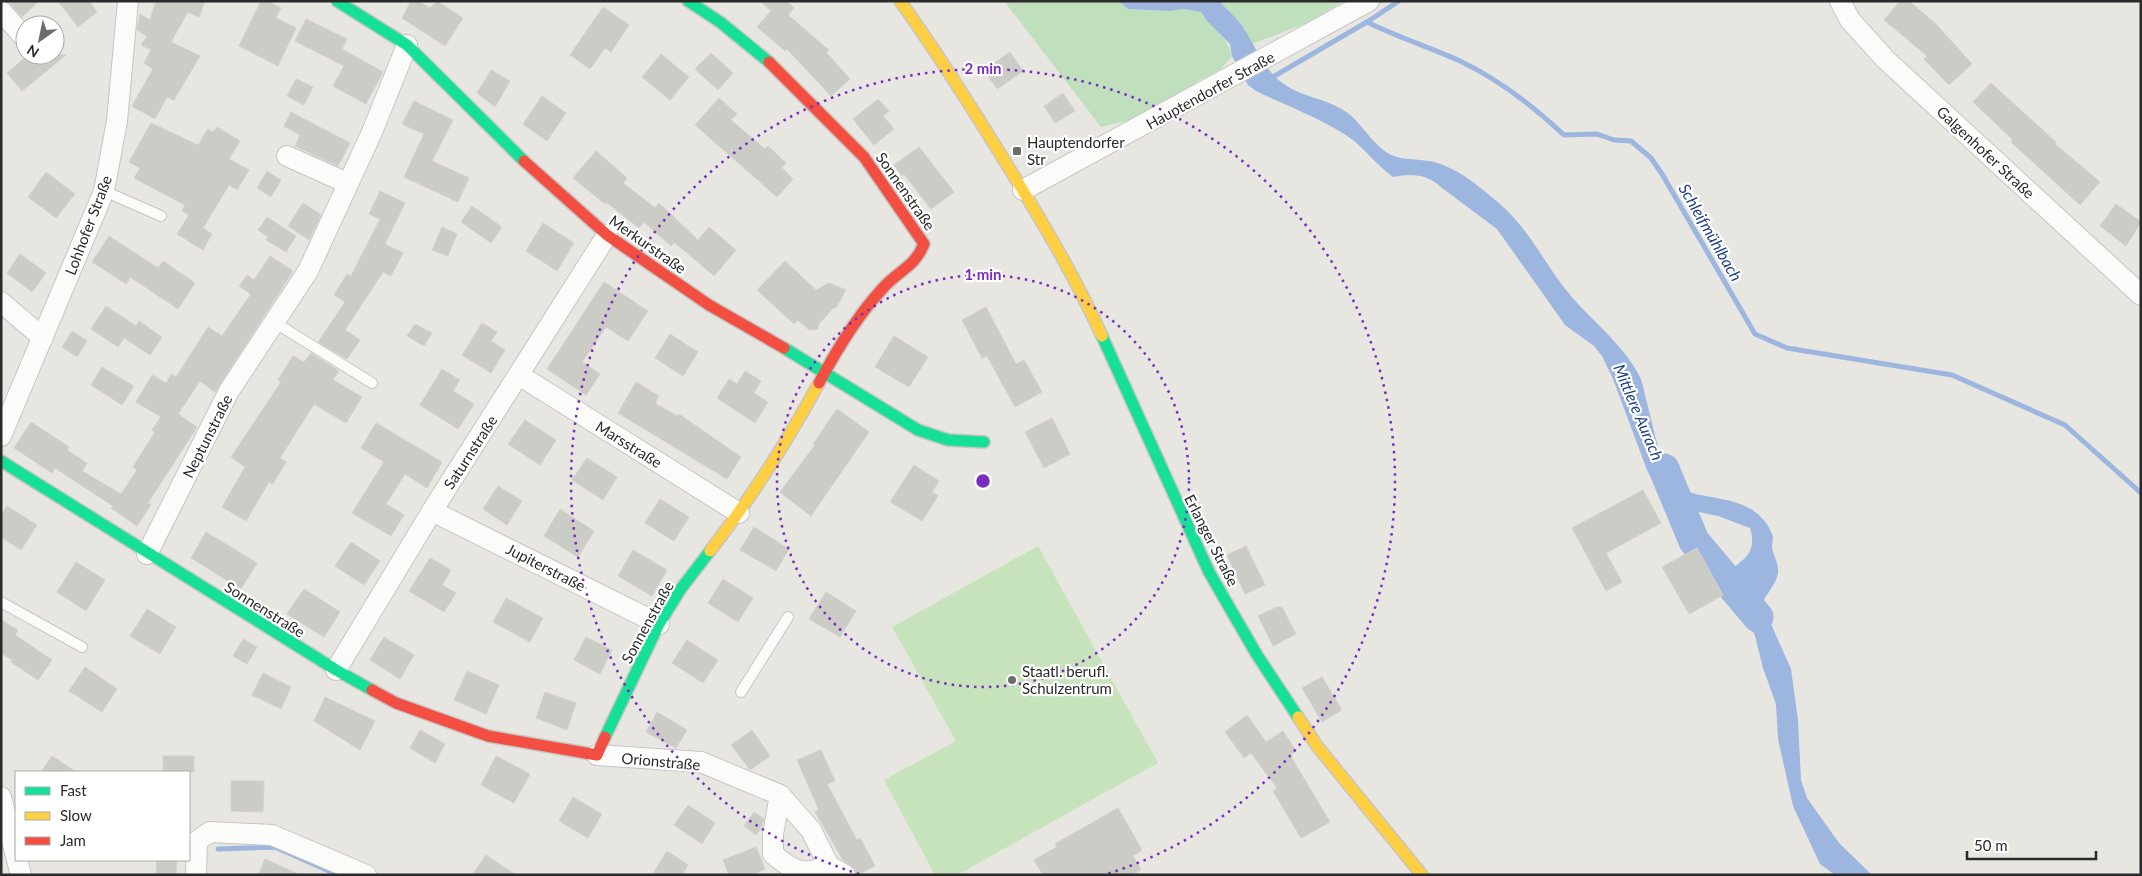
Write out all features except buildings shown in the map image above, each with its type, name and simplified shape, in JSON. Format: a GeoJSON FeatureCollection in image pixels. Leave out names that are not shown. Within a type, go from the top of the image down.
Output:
{"type":"FeatureCollection","features":[{"type":"Feature","properties":{"kind":"street","name":"Lohhofer Straße"},"geometry":{"type":"LineString","coordinates":[[4,424],[43,338],[104,190],[117,121],[128,1]]}},
{"type":"Feature","properties":{"kind":"street","name":"Merkurstraße"},"geometry":{"type":"LineString","coordinates":[[337,1],[407,46],[517,155],[607,235],[709,305],[825,372],[918,430],[948,440],[984,442]]}},
{"type":"Feature","properties":{"kind":"street","name":"Sonnenstraße"},"geometry":{"type":"LineString","coordinates":[[1,460],[147,554],[336,670],[396,703],[488,736],[597,755],[659,624],[680,590],[739,513],[793,430],[859,315],[884,286],[918,258],[924,244],[864,157],[850,142],[782,73],[720,22],[688,1]]}},
{"type":"Feature","properties":{"kind":"street","name":"Erlanger Straße"},"geometry":{"type":"LineString","coordinates":[[900,1],[935,49],[1023,190],[1082,293],[1209,572],[1252,647],[1317,746],[1422,875]]}},
{"type":"Feature","properties":{"kind":"street","name":"Hauptendorfer Straße"},"geometry":{"type":"LineString","coordinates":[[1023,190],[1369,1]]}},
{"type":"Feature","properties":{"kind":"street","name":"Galgenhofer Straße"},"geometry":{"type":"LineString","coordinates":[[1840,1],[1850,20],[1885,59],[2141,295]]}},
{"type":"Feature","properties":{"kind":"street"},"geometry":{"type":"LineString","coordinates":[[1,11],[15,27]]}},
{"type":"Feature","properties":{"kind":"street","name":"Neptunstraße"},"geometry":{"type":"LineString","coordinates":[[147,554],[229,391],[308,271],[372,132],[407,46]]}},
{"type":"Feature","properties":{"kind":"street"},"geometry":{"type":"LineString","coordinates":[[287,156],[347,183]]}},
{"type":"Feature","properties":{"kind":"street","name":"Saturnstraße"},"geometry":{"type":"LineString","coordinates":[[336,670],[432,511],[607,235]]}},
{"type":"Feature","properties":{"kind":"street"},"geometry":{"type":"LineString","coordinates":[[1,302],[43,338]]}},
{"type":"Feature","properties":{"kind":"street","name":"Marsstraße"},"geometry":{"type":"LineString","coordinates":[[519,375],[739,513]]}},
{"type":"Feature","properties":{"kind":"street","name":"Jupiterstraße"},"geometry":{"type":"LineString","coordinates":[[432,511],[659,624]]}},
{"type":"Feature","properties":{"kind":"street","name":"Orionstraße"},"geometry":{"type":"LineString","coordinates":[[597,755],[700,762],[780,794],[811,830],[837,870],[811,873],[789,867],[773,854],[773,834],[780,794]]}},
{"type":"Feature","properties":{"kind":"street"},"geometry":{"type":"LineString","coordinates":[[1,797],[15,852]]}},
{"type":"Feature","properties":{"kind":"street"},"geometry":{"type":"LineString","coordinates":[[196,875],[197,841],[210,832],[272,835],[366,875]]}},
{"type":"Feature","properties":{"kind":"street"},"geometry":{"type":"LineString","coordinates":[[17,861],[21,875]]}},
{"type":"Feature","properties":{"kind":"lane"},"geometry":{"type":"LineString","coordinates":[[104,190],[161,216]]}},
{"type":"Feature","properties":{"kind":"lane"},"geometry":{"type":"LineString","coordinates":[[274,322],[372,382]]}},
{"type":"Feature","properties":{"kind":"lane"},"geometry":{"type":"LineString","coordinates":[[1,602],[82,647]]}},
{"type":"Feature","properties":{"kind":"lane"},"geometry":{"type":"LineString","coordinates":[[741,692],[788,617]]}},
{"type":"Feature","properties":{"kind":"green space"},"geometry":{"type":"Polygon","coordinates":[[[1004,1],[1118,1],[1128,9],[1169,11],[1184,9],[1201,12],[1227,43],[1232,56],[1221,69],[1196,82],[1182,95],[1143,117],[1101,127],[1004,1]]]}},
{"type":"Feature","properties":{"kind":"green space"},"geometry":{"type":"Polygon","coordinates":[[[1219,1],[1344,1],[1306,23],[1252,44],[1245,30],[1219,1]]]}},
{"type":"Feature","properties":{"kind":"green space"},"geometry":{"type":"Polygon","coordinates":[[[1038,546],[1158,763],[957,875],[935,875],[884,780],[956,741],[892,627],[1038,546]]]}},
{"type":"Feature","properties":{"kind":"water"},"geometry":{"type":"Polygon","coordinates":[[[1118,1],[1219,1],[1240,23],[1264,63],[1281,82],[1297,92],[1333,104],[1349,114],[1375,143],[1387,153],[1402,158],[1425,160],[1449,167],[1458,172],[1476,184],[1511,214],[1562,285],[1617,344],[1633,365],[1642,382],[1659,450],[1671,479],[1679,487],[1691,493],[1735,502],[1750,509],[1763,519],[1772,534],[1772,547],[1778,566],[1778,573],[1776,581],[1762,604],[1791,669],[1798,720],[1801,780],[1807,798],[1839,843],[1872,875],[1835,875],[1820,864],[1793,806],[1778,739],[1776,704],[1763,668],[1755,636],[1743,609],[1733,596],[1728,572],[1745,558],[1751,549],[1752,536],[1750,528],[1718,516],[1670,506],[1658,491],[1647,470],[1613,379],[1602,356],[1594,346],[1565,325],[1497,229],[1437,183],[1425,177],[1413,175],[1393,177],[1343,133],[1256,91],[1248,85],[1232,56],[1230,44],[1207,21],[1201,12],[1184,9],[1169,11],[1128,9],[1118,1]]]}},
{"type":"Feature","properties":{"kind":"waterway"},"geometry":{"type":"LineString","coordinates":[[1367,22],[1399,1]]}},
{"type":"Feature","properties":{"kind":"waterway","name":"Schleifmühlbach"},"geometry":{"type":"LineString","coordinates":[[1271,78],[1367,22],[1460,61],[1488,76],[1540,114],[1564,135],[1597,134],[1614,140],[1631,141],[1651,158],[1662,174],[1755,334],[1787,348],[1952,375],[2065,425],[2141,493]]}},
{"type":"Feature","properties":{"kind":"waterway","name":"Mittlere Aurach"},"geometry":{"type":"LineString","coordinates":[[1664,469],[1694,541],[1758,617]]}},
{"type":"Feature","properties":{"kind":"waterway"},"geometry":{"type":"LineString","coordinates":[[218,849],[275,847],[338,875]]}},
{"type":"Feature","properties":{"kind":"traffic: fast"},"geometry":{"type":"LineString","coordinates":[[337,1],[407,45],[524,161]]}},
{"type":"Feature","properties":{"kind":"traffic: fast"},"geometry":{"type":"LineString","coordinates":[[688,1],[720,22],[769,62]]}},
{"type":"Feature","properties":{"kind":"traffic: fast"},"geometry":{"type":"LineString","coordinates":[[1102,336],[1209,572],[1257,655],[1298,717]]}},
{"type":"Feature","properties":{"kind":"traffic: fast"},"geometry":{"type":"LineString","coordinates":[[784,348],[918,430],[948,440],[984,442]]}},
{"type":"Feature","properties":{"kind":"traffic: fast"},"geometry":{"type":"LineString","coordinates":[[1,461],[336,670],[372,690]]}},
{"type":"Feature","properties":{"kind":"traffic: fast"},"geometry":{"type":"LineString","coordinates":[[605,737],[659,624],[680,590],[710,551]]}},
{"type":"Feature","properties":{"kind":"traffic: slow"},"geometry":{"type":"LineString","coordinates":[[900,1],[949,73],[1024,193],[1065,263],[1102,336]]}},
{"type":"Feature","properties":{"kind":"traffic: slow"},"geometry":{"type":"LineString","coordinates":[[710,551],[768,469],[819,383]]}},
{"type":"Feature","properties":{"kind":"traffic: slow"},"geometry":{"type":"LineString","coordinates":[[1298,717],[1317,746],[1422,875]]}},
{"type":"Feature","properties":{"kind":"traffic: jam"},"geometry":{"type":"LineString","coordinates":[[769,62],[864,157],[924,244],[916,258],[889,282],[856,321],[819,383]]}},
{"type":"Feature","properties":{"kind":"traffic: jam"},"geometry":{"type":"LineString","coordinates":[[524,161],[607,235],[709,305],[784,348]]}},
{"type":"Feature","properties":{"kind":"traffic: jam"},"geometry":{"type":"LineString","coordinates":[[372,690],[396,703],[488,736],[597,755],[605,737]]}},
{"type":"Feature","properties":{"kind":"place","name":"Hauptendorfer Str"},"geometry":{"type":"Point","coordinates":[1017,151]}},
{"type":"Feature","properties":{"kind":"place","name":"Staatl. berufl. Schulzentrum"},"geometry":{"type":"Point","coordinates":[1012,680]}}]}
